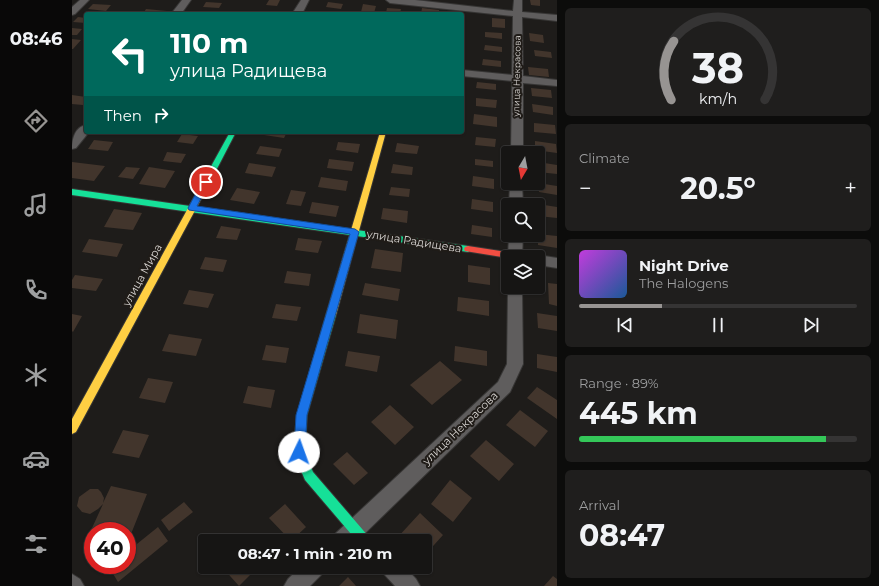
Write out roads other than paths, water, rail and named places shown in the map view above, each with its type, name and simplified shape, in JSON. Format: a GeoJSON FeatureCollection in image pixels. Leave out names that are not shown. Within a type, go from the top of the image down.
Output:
{"type":"FeatureCollection","features":[{"type":"Feature","properties":{"kind":"street"},"geometry":{"type":"LineString","coordinates":[[72,12],[85,0]]}},
{"type":"Feature","properties":{"kind":"street"},"geometry":{"type":"LineString","coordinates":[[178,12],[187,0]]}},
{"type":"Feature","properties":{"kind":"street"},"geometry":{"type":"LineString","coordinates":[[298,12],[305,0]]}},
{"type":"Feature","properties":{"kind":"street"},"geometry":{"type":"LineString","coordinates":[[390,0],[416,1],[557,18]]}},
{"type":"Feature","properties":{"kind":"street","name":"улица Некрасова"},"geometry":{"type":"LineString","coordinates":[[516,146],[518,0]]}},
{"type":"Feature","properties":{"kind":"street"},"geometry":{"type":"LineString","coordinates":[[413,12],[416,1]]}},
{"type":"Feature","properties":{"kind":"street"},"geometry":{"type":"LineString","coordinates":[[464,73],[557,83]]}},
{"type":"Feature","properties":{"kind":"street"},"geometry":{"type":"LineString","coordinates":[[72,145],[84,130]]}},
{"type":"Feature","properties":{"kind":"street","name":"улица Мира"},"geometry":{"type":"LineString","coordinates":[[72,429],[232,134]]}},
{"type":"Feature","properties":{"kind":"street"},"geometry":{"type":"LineString","coordinates":[[352,534],[309,476],[299,452],[302,415],[382,134]]}},
{"type":"Feature","properties":{"kind":"street","name":"улица Радищева"},"geometry":{"type":"LineString","coordinates":[[72,192],[192,208],[501,255]]}},
{"type":"Feature","properties":{"kind":"street"},"geometry":{"type":"LineString","coordinates":[[545,261],[557,263]]}},
{"type":"Feature","properties":{"kind":"street","name":"улица Некрасова"},"geometry":{"type":"LineString","coordinates":[[357,534],[504,387],[516,364],[515,294]]}},
{"type":"Feature","properties":{"kind":"street"},"geometry":{"type":"LineString","coordinates":[[295,586],[308,574]]}},
{"type":"Feature","properties":{"kind":"street"},"geometry":{"type":"LineString","coordinates":[[398,574],[409,586]]}}]}
